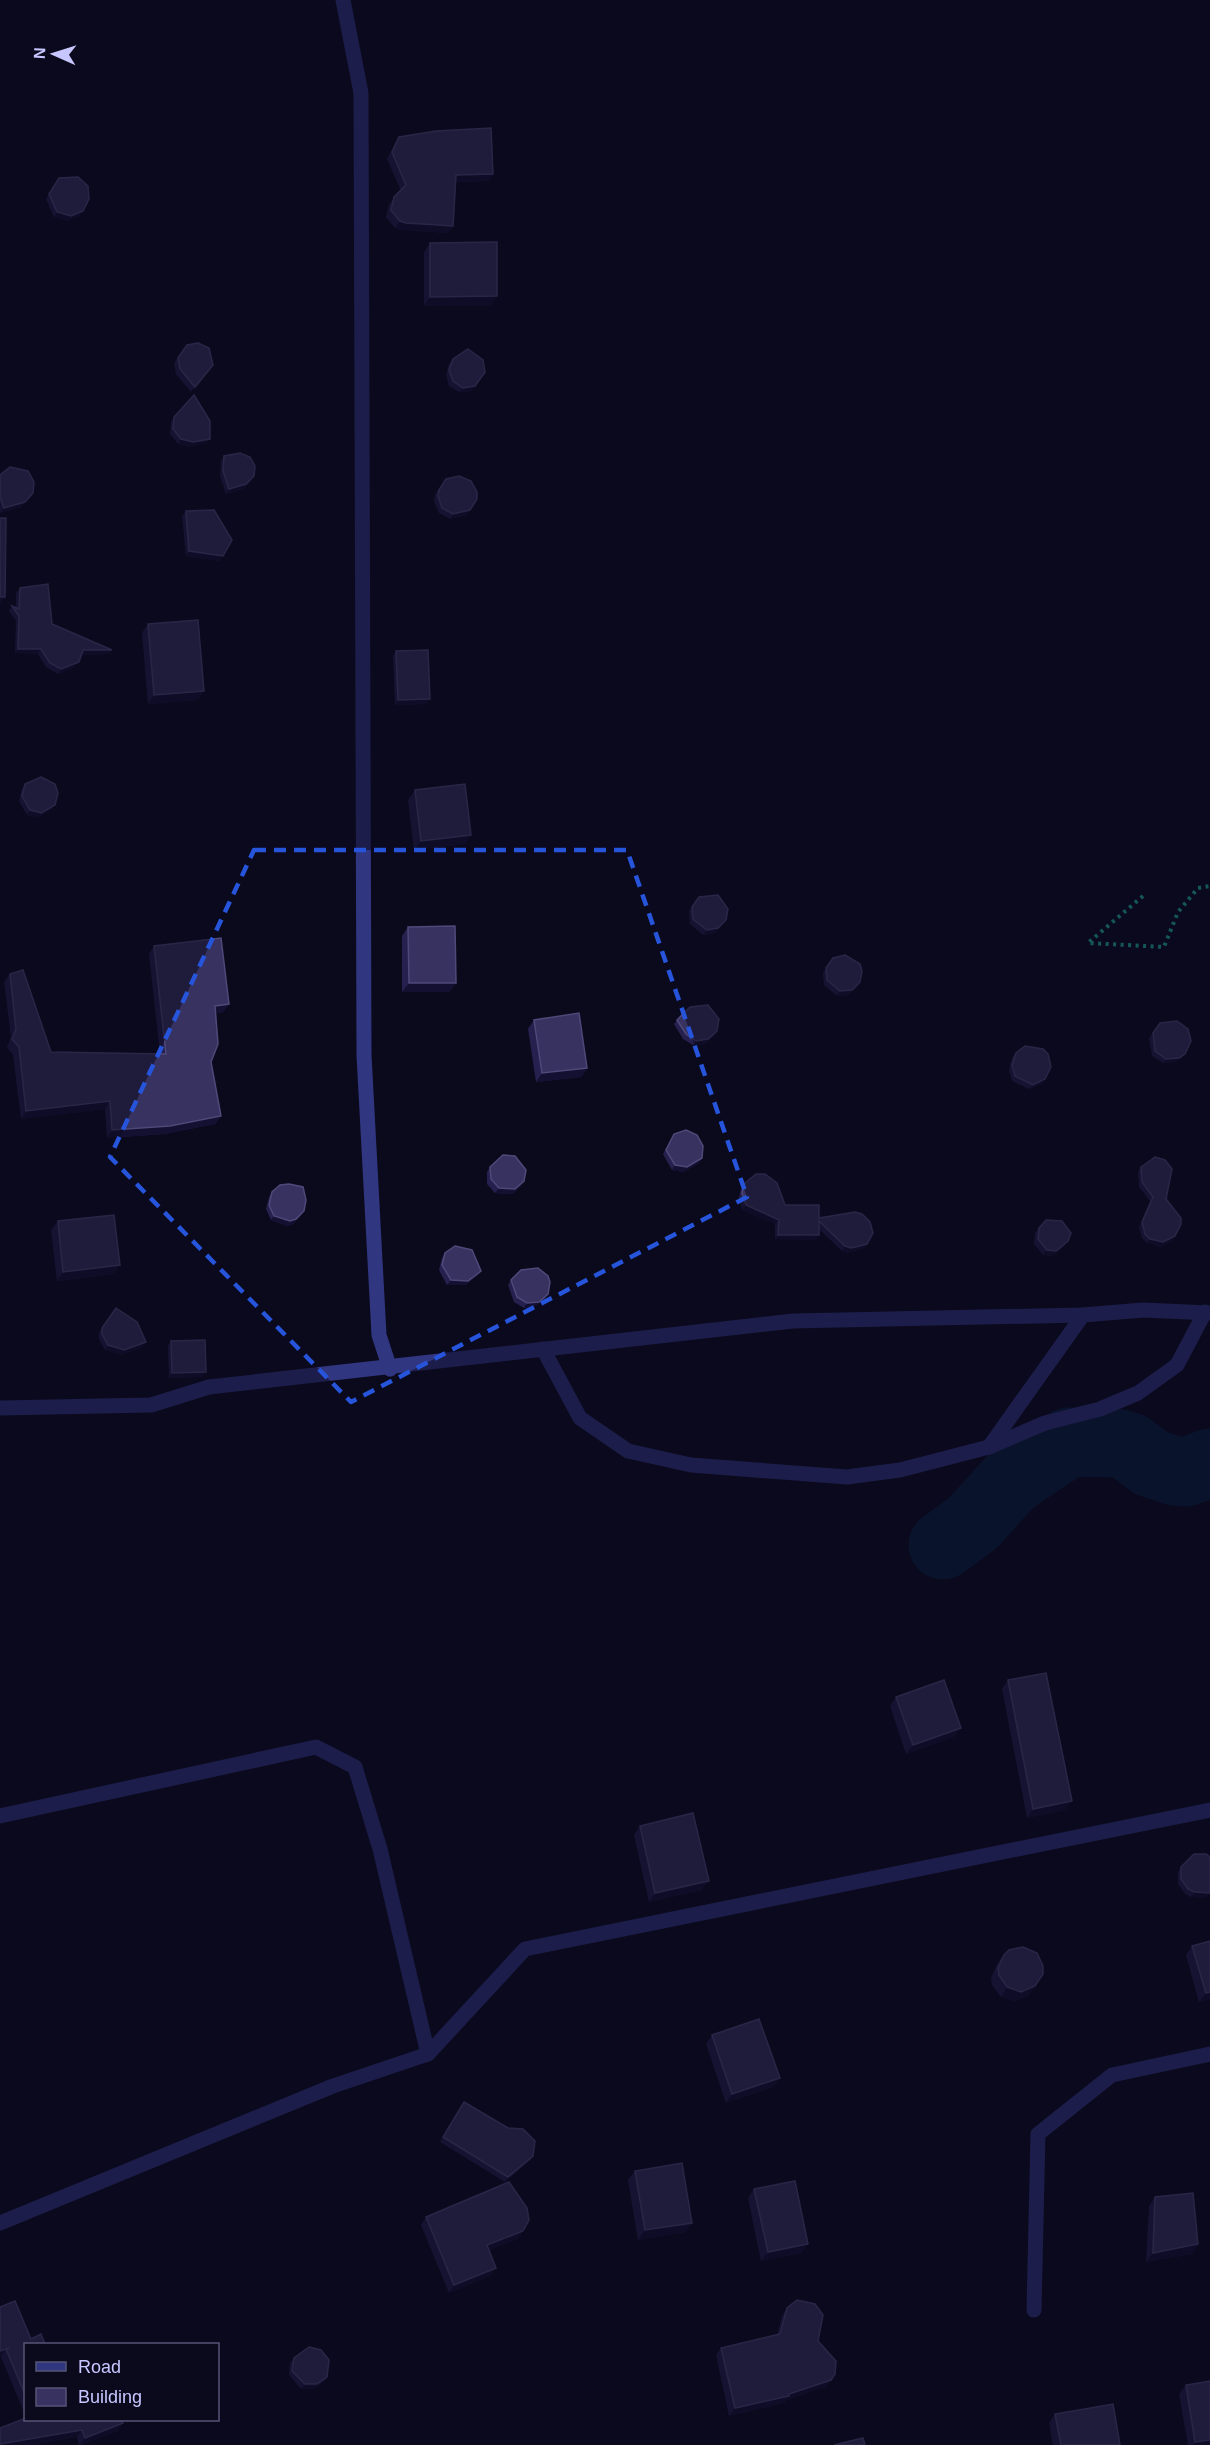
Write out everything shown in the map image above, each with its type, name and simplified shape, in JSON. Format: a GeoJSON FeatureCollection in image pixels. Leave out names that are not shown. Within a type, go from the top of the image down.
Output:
{"type":"FeatureCollection","features":[{"type":"Feature","properties":{"kind":"street"},"geometry":{"type":"LineString","coordinates":[[343,0],[361,93],[364,1055],[379,1335],[390,1369]]}},
{"type":"Feature","properties":{"kind":"street"},"geometry":{"type":"LineString","coordinates":[[0,1408],[151,1405],[209,1388],[390,1369],[543,1349],[793,1321],[1083,1315],[1143,1310],[1208,1312],[1177,1365],[1138,1393],[1100,1410],[1045,1424],[989,1447],[900,1470],[847,1477],[691,1465],[628,1451],[580,1418],[543,1349]]}},
{"type":"Feature","properties":{"kind":"street"},"geometry":{"type":"LineString","coordinates":[[989,1447],[1083,1315]]}},
{"type":"Feature","properties":{"kind":"street"},"geometry":{"type":"LineString","coordinates":[[0,1816],[316,1747],[355,1767],[381,1849],[428,2054]]}},
{"type":"Feature","properties":{"kind":"street"},"geometry":{"type":"LineString","coordinates":[[0,2223],[333,2086],[428,2054],[525,1949],[1210,1810]]}},
{"type":"Feature","properties":{"kind":"street"},"geometry":{"type":"LineString","coordinates":[[1034,2310],[1038,2134],[1112,2075],[1210,2054]]}},
{"type":"Feature","properties":{"kind":"path"},"geometry":{"type":"LineString","coordinates":[[1143,896],[1088,943],[1164,947],[1178,912],[1198,888],[1210,886]]}},
{"type":"Feature","properties":{"kind":"highlighted area"},"geometry":{"type":"Polygon","coordinates":[[[254,850],[627,850],[747,1197],[351,1402],[110,1157],[254,850]]]}},
{"type":"Feature","properties":{"kind":"building"},"geometry":{"type":"Polygon","coordinates":[[[491,128],[493,174],[456,175],[453,226],[400,221],[391,210],[394,197],[406,185],[392,152],[399,137],[436,131],[491,128]]]}},
{"type":"Feature","properties":{"kind":"building"},"geometry":{"type":"Polygon","coordinates":[[[78,177],[88,186],[89,199],[83,211],[71,216],[57,212],[49,194],[59,178],[78,177]]]}},
{"type":"Feature","properties":{"kind":"building"},"geometry":{"type":"Polygon","coordinates":[[[497,242],[497,296],[430,297],[430,243],[497,242]]]}},
{"type":"Feature","properties":{"kind":"building"},"geometry":{"type":"Polygon","coordinates":[[[198,343],[209,348],[213,365],[195,387],[180,369],[178,358],[187,345],[198,343]]]}},
{"type":"Feature","properties":{"kind":"building"},"geometry":{"type":"Polygon","coordinates":[[[468,349],[483,360],[485,372],[475,386],[463,388],[453,381],[449,370],[453,359],[468,349]]]}},
{"type":"Feature","properties":{"kind":"building"},"geometry":{"type":"Polygon","coordinates":[[[194,395],[210,421],[210,439],[193,442],[181,439],[173,429],[174,417],[194,395]]]}},
{"type":"Feature","properties":{"kind":"building"},"geometry":{"type":"Polygon","coordinates":[[[240,453],[250,457],[255,466],[254,476],[246,484],[229,489],[223,471],[224,456],[240,453]]]}},
{"type":"Feature","properties":{"kind":"building"},"geometry":{"type":"Polygon","coordinates":[[[10,467],[28,471],[34,482],[33,493],[25,502],[4,508],[0,497],[0,475],[10,467]]]}},
{"type":"Feature","properties":{"kind":"building"},"geometry":{"type":"Polygon","coordinates":[[[459,476],[471,481],[477,492],[477,499],[470,510],[453,514],[442,508],[438,496],[446,479],[459,476]]]}},
{"type":"Feature","properties":{"kind":"building"},"geometry":{"type":"Polygon","coordinates":[[[214,510],[232,540],[223,556],[189,551],[186,511],[214,510]]]}},
{"type":"Feature","properties":{"kind":"building"},"geometry":{"type":"Polygon","coordinates":[[[0,518],[6,518],[5,597],[0,597],[0,518]]]}},
{"type":"Feature","properties":{"kind":"building"},"geometry":{"type":"Polygon","coordinates":[[[48,584],[52,624],[112,650],[83,650],[79,662],[61,669],[50,663],[41,649],[18,649],[19,616],[12,606],[19,609],[20,588],[48,584]]]}},
{"type":"Feature","properties":{"kind":"building"},"geometry":{"type":"Polygon","coordinates":[[[198,620],[204,691],[154,695],[148,624],[198,620]]]}},
{"type":"Feature","properties":{"kind":"building"},"geometry":{"type":"Polygon","coordinates":[[[428,650],[430,699],[398,700],[396,651],[428,650]]]}},
{"type":"Feature","properties":{"kind":"building"},"geometry":{"type":"Polygon","coordinates":[[[41,777],[55,784],[58,793],[55,805],[41,813],[30,810],[22,796],[25,784],[41,777]]]}},
{"type":"Feature","properties":{"kind":"building"},"geometry":{"type":"Polygon","coordinates":[[[465,784],[471,835],[421,841],[415,790],[465,784]]]}},
{"type":"Feature","properties":{"kind":"building"},"geometry":{"type":"Polygon","coordinates":[[[718,895],[728,909],[726,920],[718,928],[707,930],[693,919],[692,907],[699,897],[718,895]]]}},
{"type":"Feature","properties":{"kind":"building"},"geometry":{"type":"Polygon","coordinates":[[[455,926],[456,983],[409,983],[408,927],[455,926]]]}},
{"type":"Feature","properties":{"kind":"building"},"geometry":{"type":"Polygon","coordinates":[[[221,938],[229,1004],[215,1006],[218,1044],[211,1062],[221,1116],[170,1126],[112,1130],[110,1101],[26,1111],[19,1047],[12,1039],[16,1029],[10,974],[23,970],[51,1052],[166,1054],[154,946],[221,938]]]}},
{"type":"Feature","properties":{"kind":"building"},"geometry":{"type":"Polygon","coordinates":[[[845,955],[860,964],[862,971],[860,982],[852,990],[840,991],[827,980],[826,968],[833,958],[845,955]]]}},
{"type":"Feature","properties":{"kind":"building"},"geometry":{"type":"Polygon","coordinates":[[[708,1005],[719,1019],[717,1031],[708,1039],[696,1041],[686,1034],[677,1020],[690,1007],[708,1005]]]}},
{"type":"Feature","properties":{"kind":"building"},"geometry":{"type":"Polygon","coordinates":[[[579,1013],[587,1068],[542,1073],[534,1020],[579,1013]]]}},
{"type":"Feature","properties":{"kind":"building"},"geometry":{"type":"Polygon","coordinates":[[[1177,1021],[1188,1029],[1191,1041],[1185,1054],[1179,1058],[1166,1059],[1155,1051],[1153,1033],[1160,1023],[1177,1021]]]}},
{"type":"Feature","properties":{"kind":"building"},"geometry":{"type":"Polygon","coordinates":[[[1025,1046],[1043,1049],[1048,1054],[1051,1067],[1045,1079],[1033,1085],[1015,1076],[1012,1065],[1016,1053],[1025,1046]]]}},
{"type":"Feature","properties":{"kind":"building"},"geometry":{"type":"Polygon","coordinates":[[[686,1130],[697,1135],[703,1146],[702,1158],[687,1167],[675,1165],[666,1150],[674,1134],[686,1130]]]}},
{"type":"Feature","properties":{"kind":"building"},"geometry":{"type":"Polygon","coordinates":[[[503,1155],[515,1156],[526,1170],[524,1181],[515,1189],[499,1188],[491,1179],[490,1167],[503,1155]]]}},
{"type":"Feature","properties":{"kind":"building"},"geometry":{"type":"Polygon","coordinates":[[[1155,1157],[1165,1160],[1172,1169],[1166,1199],[1181,1218],[1181,1224],[1175,1236],[1163,1242],[1150,1239],[1145,1234],[1142,1222],[1153,1197],[1142,1182],[1141,1167],[1155,1157]]]}},
{"type":"Feature","properties":{"kind":"building"},"geometry":{"type":"Polygon","coordinates":[[[756,1174],[765,1174],[777,1183],[785,1205],[819,1205],[819,1218],[855,1212],[862,1214],[870,1222],[873,1233],[867,1244],[851,1248],[845,1246],[819,1221],[819,1235],[778,1235],[779,1220],[746,1205],[742,1193],[744,1184],[756,1174]]]}},
{"type":"Feature","properties":{"kind":"building"},"geometry":{"type":"Polygon","coordinates":[[[280,1185],[303,1187],[306,1200],[304,1211],[296,1219],[290,1221],[274,1216],[269,1205],[272,1192],[280,1185]]]}},
{"type":"Feature","properties":{"kind":"building"},"geometry":{"type":"Polygon","coordinates":[[[114,1215],[120,1265],[63,1272],[58,1221],[114,1215]]]}},
{"type":"Feature","properties":{"kind":"building"},"geometry":{"type":"Polygon","coordinates":[[[1046,1220],[1062,1221],[1071,1233],[1068,1241],[1056,1251],[1047,1250],[1038,1239],[1039,1228],[1046,1220]]]}},
{"type":"Feature","properties":{"kind":"building"},"geometry":{"type":"Polygon","coordinates":[[[455,1246],[472,1250],[481,1271],[468,1281],[451,1280],[442,1265],[445,1253],[455,1246]]]}},
{"type":"Feature","properties":{"kind":"building"},"geometry":{"type":"Polygon","coordinates":[[[538,1268],[548,1276],[550,1282],[548,1294],[539,1302],[527,1303],[517,1297],[511,1280],[521,1270],[538,1268]]]}},
{"type":"Feature","properties":{"kind":"building"},"geometry":{"type":"Polygon","coordinates":[[[116,1308],[137,1322],[146,1342],[124,1350],[108,1345],[102,1334],[102,1328],[116,1308]]]}},
{"type":"Feature","properties":{"kind":"building"},"geometry":{"type":"Polygon","coordinates":[[[205,1340],[206,1372],[172,1373],[171,1341],[205,1340]]]}},
{"type":"Feature","properties":{"kind":"building"},"geometry":{"type":"Polygon","coordinates":[[[1046,1673],[1072,1801],[1033,1809],[1008,1680],[1046,1673]]]}},
{"type":"Feature","properties":{"kind":"building"},"geometry":{"type":"Polygon","coordinates":[[[944,1680],[961,1728],[913,1745],[896,1697],[944,1680]]]}},
{"type":"Feature","properties":{"kind":"building"},"geometry":{"type":"Polygon","coordinates":[[[693,1813],[709,1881],[655,1893],[640,1826],[693,1813]]]}},
{"type":"Feature","properties":{"kind":"building"},"geometry":{"type":"Polygon","coordinates":[[[1194,1854],[1206,1854],[1210,1857],[1209,1893],[1188,1889],[1181,1879],[1181,1867],[1194,1854]]]}},
{"type":"Feature","properties":{"kind":"building"},"geometry":{"type":"Polygon","coordinates":[[[1210,1941],[1210,1992],[1206,1993],[1192,1946],[1210,1941]]]}},
{"type":"Feature","properties":{"kind":"building"},"geometry":{"type":"Polygon","coordinates":[[[1023,1947],[1037,1953],[1043,1966],[1043,1974],[1035,1986],[1021,1992],[1007,1987],[999,1975],[998,1968],[1009,1950],[1023,1947]]]}},
{"type":"Feature","properties":{"kind":"building"},"geometry":{"type":"Polygon","coordinates":[[[759,2019],[780,2078],[732,2094],[712,2035],[759,2019]]]}},
{"type":"Feature","properties":{"kind":"building"},"geometry":{"type":"Polygon","coordinates":[[[464,2102],[508,2128],[523,2129],[535,2141],[533,2156],[508,2177],[443,2137],[464,2102]]]}},
{"type":"Feature","properties":{"kind":"building"},"geometry":{"type":"Polygon","coordinates":[[[682,2163],[692,2223],[645,2230],[635,2171],[682,2163]]]}},
{"type":"Feature","properties":{"kind":"building"},"geometry":{"type":"Polygon","coordinates":[[[795,2181],[808,2244],[768,2252],[754,2189],[795,2181]]]}},
{"type":"Feature","properties":{"kind":"building"},"geometry":{"type":"Polygon","coordinates":[[[509,2182],[527,2208],[529,2220],[523,2231],[487,2245],[496,2268],[454,2285],[426,2217],[509,2182]]]}},
{"type":"Feature","properties":{"kind":"building"},"geometry":{"type":"Polygon","coordinates":[[[1193,2193],[1198,2244],[1153,2253],[1155,2197],[1193,2193]]]}},
{"type":"Feature","properties":{"kind":"building"},"geometry":{"type":"Polygon","coordinates":[[[797,2300],[815,2304],[823,2315],[818,2341],[836,2361],[835,2374],[831,2380],[789,2394],[789,2396],[735,2408],[721,2348],[780,2334],[787,2308],[797,2300]]]}},
{"type":"Feature","properties":{"kind":"building"},"geometry":{"type":"Polygon","coordinates":[[[15,2301],[31,2339],[41,2334],[45,2343],[24,2343],[24,2392],[6,2349],[0,2351],[0,2307],[15,2301]]]}},
{"type":"Feature","properties":{"kind":"building"},"geometry":{"type":"Polygon","coordinates":[[[309,2347],[321,2350],[329,2360],[327,2377],[317,2384],[305,2384],[292,2371],[294,2358],[309,2347]]]}},
{"type":"Feature","properties":{"kind":"building"},"geometry":{"type":"Polygon","coordinates":[[[1210,2381],[1210,2440],[1195,2442],[1186,2385],[1210,2381]]]}},
{"type":"Feature","properties":{"kind":"building"},"geometry":{"type":"Polygon","coordinates":[[[1113,2404],[1120,2445],[1061,2445],[1055,2414],[1113,2404]]]}},
{"type":"Feature","properties":{"kind":"building"},"geometry":{"type":"Polygon","coordinates":[[[24,2419],[24,2421],[122,2421],[123,2423],[85,2438],[82,2430],[0,2444],[0,2428],[24,2419]]]}},
{"type":"Feature","properties":{"kind":"building"},"geometry":{"type":"Polygon","coordinates":[[[863,2438],[865,2445],[834,2445],[863,2438]]]}},
{"type":"Feature","properties":{"kind":"waterway"},"geometry":{"type":"LineString","coordinates":[[943,1545],[973,1523],[1011,1481],[1069,1442],[1117,1443],[1130,1447],[1151,1463],[1175,1471],[1186,1472],[1210,1463]]}}]}
